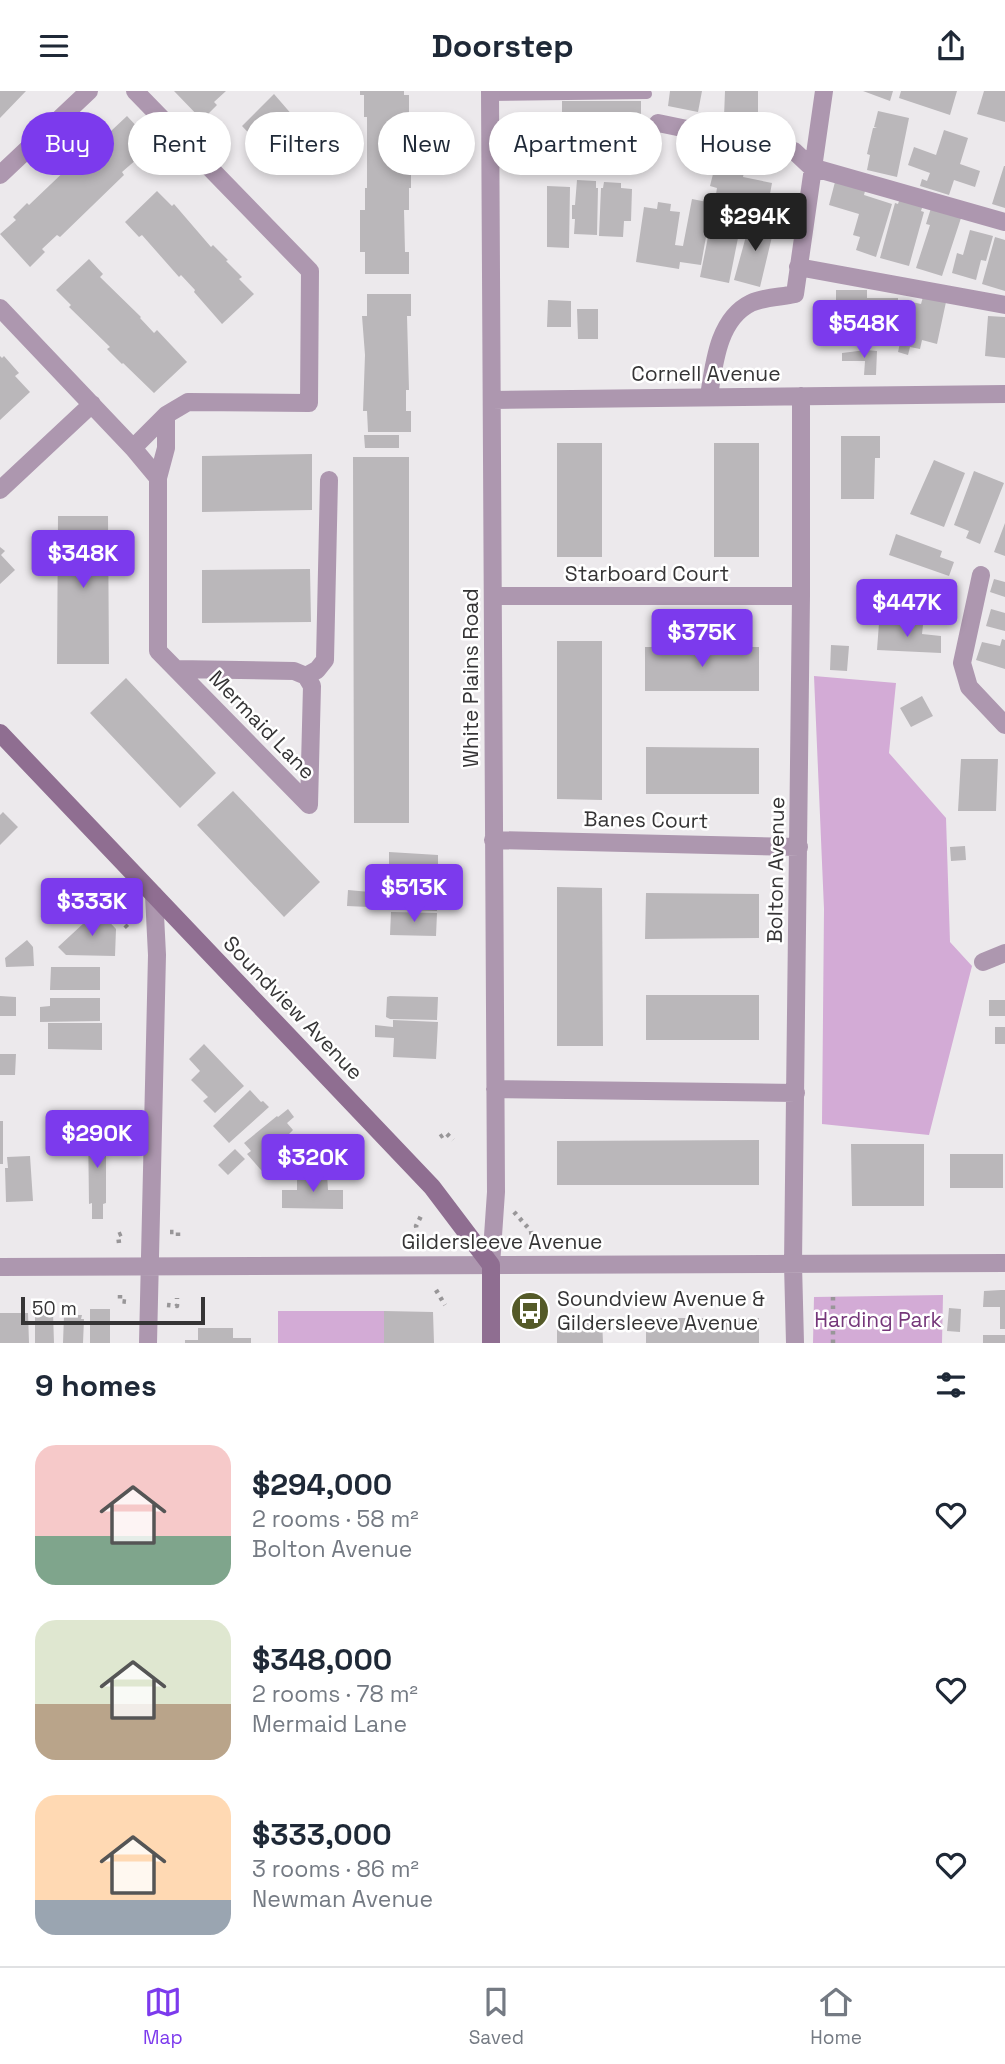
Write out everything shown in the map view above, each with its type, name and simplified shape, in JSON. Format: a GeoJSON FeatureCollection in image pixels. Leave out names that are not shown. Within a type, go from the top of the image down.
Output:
{"type":"FeatureCollection","features":[{"type":"Feature","properties":{"kind":"main road","name":"Soundview Avenue"},"geometry":{"type":"LineString","coordinates":[[0,733],[432,1187],[491,1265]]}},
{"type":"Feature","properties":{"kind":"main road"},"geometry":{"type":"LineString","coordinates":[[491,1265],[491,1343]]}},
{"type":"Feature","properties":{"kind":"street"},"geometry":{"type":"LineString","coordinates":[[0,174],[89,91]]}},
{"type":"Feature","properties":{"kind":"street"},"geometry":{"type":"LineString","coordinates":[[133,448],[166,415],[188,402],[309,403],[310,271],[135,91]]}},
{"type":"Feature","properties":{"kind":"street"},"geometry":{"type":"LineString","coordinates":[[709,396],[719,344],[737,314],[751,303],[795,295],[811,167],[824,91]]}},
{"type":"Feature","properties":{"kind":"street","name":"White Plains Road"},"geometry":{"type":"LineString","coordinates":[[490,93],[496,1192],[491,1265]]}},
{"type":"Feature","properties":{"kind":"street"},"geometry":{"type":"LineString","coordinates":[[662,124],[794,151],[811,167],[1005,222]]}},
{"type":"Feature","properties":{"kind":"street"},"geometry":{"type":"LineString","coordinates":[[798,267],[1005,305]]}},
{"type":"Feature","properties":{"kind":"street"},"geometry":{"type":"LineString","coordinates":[[0,307],[158,478]]}},
{"type":"Feature","properties":{"kind":"street","name":"Cornell Avenue"},"geometry":{"type":"LineString","coordinates":[[492,400],[1005,394]]}},
{"type":"Feature","properties":{"kind":"street","name":"Bolton Avenue"},"geometry":{"type":"LineString","coordinates":[[795,1343],[793,1263],[799,847],[801,396]]}},
{"type":"Feature","properties":{"kind":"street"},"geometry":{"type":"LineString","coordinates":[[0,490],[92,404]]}},
{"type":"Feature","properties":{"kind":"street","name":"Mermaid Lane"},"geometry":{"type":"LineString","coordinates":[[166,415],[166,448],[158,478],[158,652],[309,806],[312,686],[306,676],[294,671],[176,669]]}},
{"type":"Feature","properties":{"kind":"street"},"geometry":{"type":"LineString","coordinates":[[306,676],[317,670],[326,660],[329,480]]}},
{"type":"Feature","properties":{"kind":"street"},"geometry":{"type":"LineString","coordinates":[[981,575],[962,663],[969,687],[1005,725]]}},
{"type":"Feature","properties":{"kind":"street","name":"Starboard Court"},"geometry":{"type":"LineString","coordinates":[[494,596],[801,596]]}},
{"type":"Feature","properties":{"kind":"street","name":"Banes Court"},"geometry":{"type":"LineString","coordinates":[[493,840],[799,847]]}},
{"type":"Feature","properties":{"kind":"street"},"geometry":{"type":"LineString","coordinates":[[148,1343],[156,968],[154,895]]}},
{"type":"Feature","properties":{"kind":"street"},"geometry":{"type":"LineString","coordinates":[[983,962],[1005,953]]}},
{"type":"Feature","properties":{"kind":"street"},"geometry":{"type":"LineString","coordinates":[[495,1089],[796,1093]]}},
{"type":"Feature","properties":{"kind":"street","name":"Gildersleeve Avenue"},"geometry":{"type":"LineString","coordinates":[[0,1267],[1005,1263]]}},
{"type":"Feature","properties":{"kind":"lane"},"geometry":{"type":"LineString","coordinates":[[490,93],[646,94]]}},
{"type":"Feature","properties":{"kind":"path"},"geometry":{"type":"LineString","coordinates":[[125,925],[131,931]]}},
{"type":"Feature","properties":{"kind":"path"},"geometry":{"type":"LineString","coordinates":[[440,1137],[446,1133],[453,1140]]}},
{"type":"Feature","properties":{"kind":"path"},"geometry":{"type":"LineString","coordinates":[[507,1204],[530,1231],[532,1240]]}},
{"type":"Feature","properties":{"kind":"path"},"geometry":{"type":"LineString","coordinates":[[418,1236],[416,1226],[422,1214]]}},
{"type":"Feature","properties":{"kind":"path"},"geometry":{"type":"LineString","coordinates":[[119,1243],[118,1235],[125,1232]]}},
{"type":"Feature","properties":{"kind":"path"},"geometry":{"type":"LineString","coordinates":[[169,1232],[178,1232],[178,1240]]}},
{"type":"Feature","properties":{"kind":"path"},"geometry":{"type":"LineString","coordinates":[[536,1289],[536,1296]]}},
{"type":"Feature","properties":{"kind":"path"},"geometry":{"type":"LineString","coordinates":[[436,1290],[445,1304]]}},
{"type":"Feature","properties":{"kind":"path"},"geometry":{"type":"LineString","coordinates":[[832,1343],[833,1293]]}},
{"type":"Feature","properties":{"kind":"path"},"geometry":{"type":"LineString","coordinates":[[120,1295],[120,1301],[130,1303]]}},
{"type":"Feature","properties":{"kind":"path"},"geometry":{"type":"LineString","coordinates":[[166,1305],[177,1306],[177,1298]]}},
{"type":"Feature","properties":{"kind":"green space"},"geometry":{"type":"Polygon","coordinates":[[[814,676],[896,683],[889,753],[946,818],[950,942],[972,966],[929,1135],[822,1124],[824,909],[814,676]]]}},
{"type":"Feature","properties":{"kind":"green space","name":"Harding Park"},"geometry":{"type":"Polygon","coordinates":[[[943,1295],[942,1343],[813,1343],[814,1297],[943,1295]]]}},
{"type":"Feature","properties":{"kind":"green space"},"geometry":{"type":"Polygon","coordinates":[[[278,1311],[384,1311],[384,1343],[278,1343],[278,1311]]]}},
{"type":"Feature","properties":{"kind":"building"},"geometry":{"type":"Polygon","coordinates":[[[0,91],[26,91],[0,118],[0,91]]]}},
{"type":"Feature","properties":{"kind":"building"},"geometry":{"type":"Polygon","coordinates":[[[174,91],[226,91],[214,102],[217,105],[210,112],[194,112],[174,91]]]}},
{"type":"Feature","properties":{"kind":"building"},"geometry":{"type":"Polygon","coordinates":[[[360,91],[404,91],[404,95],[409,95],[409,112],[378,112],[378,175],[411,175],[409,210],[404,210],[405,252],[409,252],[409,274],[365,274],[365,252],[360,252],[360,210],[365,210],[367,188],[367,117],[364,117],[364,95],[360,95],[360,91]]]}},
{"type":"Feature","properties":{"kind":"building"},"geometry":{"type":"Polygon","coordinates":[[[670,91],[702,91],[698,112],[668,106],[670,91]]]}},
{"type":"Feature","properties":{"kind":"building"},"geometry":{"type":"Polygon","coordinates":[[[725,91],[758,91],[758,112],[724,112],[725,91]]]}},
{"type":"Feature","properties":{"kind":"building"},"geometry":{"type":"Polygon","coordinates":[[[863,91],[893,91],[890,101],[863,91]]]}},
{"type":"Feature","properties":{"kind":"building"},"geometry":{"type":"Polygon","coordinates":[[[901,91],[957,91],[950,115],[899,98],[901,91]]]}},
{"type":"Feature","properties":{"kind":"building"},"geometry":{"type":"Polygon","coordinates":[[[984,91],[1005,91],[1005,122],[977,114],[984,91]]]}},
{"type":"Feature","properties":{"kind":"building"},"geometry":{"type":"Polygon","coordinates":[[[274,94],[290,112],[256,112],[274,94]]]}},
{"type":"Feature","properties":{"kind":"building"},"geometry":{"type":"Polygon","coordinates":[[[562,101],[641,101],[641,112],[562,112],[562,101]]]}},
{"type":"Feature","properties":{"kind":"building"},"geometry":{"type":"Polygon","coordinates":[[[878,111],[909,118],[897,177],[867,170],[870,155],[867,154],[873,128],[877,128],[874,127],[878,111]]]}},
{"type":"Feature","properties":{"kind":"building"},"geometry":{"type":"Polygon","coordinates":[[[128,117],[128,167],[122,172],[124,175],[60,237],[57,235],[42,249],[45,252],[30,267],[0,234],[16,220],[13,217],[27,203],[29,205],[60,175],[114,175],[114,128],[128,117]]]}},
{"type":"Feature","properties":{"kind":"building"},"geometry":{"type":"Polygon","coordinates":[[[944,130],[968,138],[960,164],[980,171],[975,187],[954,180],[949,195],[920,186],[922,179],[927,181],[930,173],[908,165],[914,147],[936,155],[944,130]]]}},
{"type":"Feature","properties":{"kind":"building"},"geometry":{"type":"Polygon","coordinates":[[[1005,166],[1005,208],[992,204],[1005,166]]]}},
{"type":"Feature","properties":{"kind":"building"},"geometry":{"type":"Polygon","coordinates":[[[713,175],[743,175],[772,183],[767,210],[715,200],[717,188],[710,186],[713,175]]]}},
{"type":"Feature","properties":{"kind":"building"},"geometry":{"type":"Polygon","coordinates":[[[577,180],[596,181],[597,235],[574,234],[572,205],[575,205],[577,180]]]}},
{"type":"Feature","properties":{"kind":"building"},"geometry":{"type":"Polygon","coordinates":[[[604,182],[621,183],[621,188],[632,189],[631,221],[624,221],[623,237],[599,236],[601,188],[604,182]]]}},
{"type":"Feature","properties":{"kind":"building"},"geometry":{"type":"Polygon","coordinates":[[[835,182],[865,191],[864,195],[892,204],[876,257],[856,250],[860,237],[853,235],[859,214],[829,205],[835,182]]]}},
{"type":"Feature","properties":{"kind":"building"},"geometry":{"type":"Polygon","coordinates":[[[547,186],[570,187],[569,248],[547,247],[547,186]]]}},
{"type":"Feature","properties":{"kind":"building"},"geometry":{"type":"Polygon","coordinates":[[[157,191],[172,206],[174,204],[211,247],[213,245],[228,260],[226,261],[242,277],[239,279],[254,294],[222,324],[181,275],[179,277],[142,235],[139,237],[125,222],[157,191]]]}},
{"type":"Feature","properties":{"kind":"building"},"geometry":{"type":"Polygon","coordinates":[[[900,198],[923,205],[921,211],[924,212],[909,266],[880,258],[895,203],[898,204],[900,198]]]}},
{"type":"Feature","properties":{"kind":"building"},"geometry":{"type":"Polygon","coordinates":[[[692,199],[712,203],[701,265],[680,262],[679,269],[636,262],[644,207],[657,209],[658,202],[671,204],[670,211],[680,212],[675,245],[683,246],[692,199]]]}},
{"type":"Feature","properties":{"kind":"building"},"geometry":{"type":"Polygon","coordinates":[[[714,207],[743,213],[729,283],[700,277],[714,207]]]}},
{"type":"Feature","properties":{"kind":"building"},"geometry":{"type":"Polygon","coordinates":[[[931,208],[961,218],[942,276],[916,268],[930,225],[926,224],[931,208]]]}},
{"type":"Feature","properties":{"kind":"building"},"geometry":{"type":"Polygon","coordinates":[[[751,218],[775,224],[760,287],[734,280],[751,218]]]}},
{"type":"Feature","properties":{"kind":"building"},"geometry":{"type":"Polygon","coordinates":[[[970,230],[993,236],[986,261],[981,260],[976,280],[952,273],[957,253],[963,255],[970,230]]]}},
{"type":"Feature","properties":{"kind":"building"},"geometry":{"type":"Polygon","coordinates":[[[995,237],[1005,240],[1005,291],[982,284],[995,237]]]}},
{"type":"Feature","properties":{"kind":"building"},"geometry":{"type":"Polygon","coordinates":[[[89,259],[103,274],[100,277],[154,333],[157,330],[187,362],[154,393],[107,349],[110,347],[69,307],[71,305],[56,290],[89,259]]]}},
{"type":"Feature","properties":{"kind":"building"},"geometry":{"type":"Polygon","coordinates":[[[836,290],[867,290],[867,298],[898,298],[898,337],[836,337],[836,290]]]}},
{"type":"Feature","properties":{"kind":"building"},"geometry":{"type":"Polygon","coordinates":[[[367,294],[411,294],[411,316],[407,316],[409,390],[406,390],[406,411],[411,411],[411,432],[368,432],[367,411],[363,411],[365,355],[362,316],[367,316],[367,294]]]}},
{"type":"Feature","properties":{"kind":"building"},"geometry":{"type":"Polygon","coordinates":[[[923,297],[946,302],[937,344],[922,340],[920,349],[910,347],[908,355],[898,352],[907,301],[921,304],[923,297]]]}},
{"type":"Feature","properties":{"kind":"building"},"geometry":{"type":"Polygon","coordinates":[[[548,300],[571,301],[571,327],[547,327],[548,300]]]}},
{"type":"Feature","properties":{"kind":"building"},"geometry":{"type":"Polygon","coordinates":[[[577,309],[598,309],[598,339],[578,339],[577,309]]]}},
{"type":"Feature","properties":{"kind":"building"},"geometry":{"type":"Polygon","coordinates":[[[988,316],[1005,317],[1005,358],[985,356],[988,316]]]}},
{"type":"Feature","properties":{"kind":"building"},"geometry":{"type":"Polygon","coordinates":[[[877,351],[876,375],[864,375],[865,361],[842,361],[842,353],[877,351]]]}},
{"type":"Feature","properties":{"kind":"building"},"geometry":{"type":"Polygon","coordinates":[[[0,356],[4,356],[19,373],[15,376],[30,392],[0,420],[0,356]]]}},
{"type":"Feature","properties":{"kind":"building"},"geometry":{"type":"Polygon","coordinates":[[[364,435],[399,435],[399,448],[365,448],[364,435]]]}},
{"type":"Feature","properties":{"kind":"building"},"geometry":{"type":"Polygon","coordinates":[[[841,436],[880,436],[880,458],[875,458],[874,499],[841,499],[841,436]]]}},
{"type":"Feature","properties":{"kind":"building"},"geometry":{"type":"Polygon","coordinates":[[[557,443],[602,443],[602,557],[557,557],[557,443]]]}},
{"type":"Feature","properties":{"kind":"building"},"geometry":{"type":"Polygon","coordinates":[[[714,443],[759,443],[759,557],[714,557],[714,443]]]}},
{"type":"Feature","properties":{"kind":"building"},"geometry":{"type":"Polygon","coordinates":[[[312,454],[312,510],[202,512],[202,456],[312,454]]]}},
{"type":"Feature","properties":{"kind":"building"},"geometry":{"type":"Polygon","coordinates":[[[353,457],[409,457],[409,823],[354,823],[353,457]]]}},
{"type":"Feature","properties":{"kind":"building"},"geometry":{"type":"Polygon","coordinates":[[[934,460],[965,473],[944,527],[910,514],[934,460]]]}},
{"type":"Feature","properties":{"kind":"building"},"geometry":{"type":"Polygon","coordinates":[[[974,471],[1004,483],[980,544],[966,538],[969,531],[954,525],[974,471]]]}},
{"type":"Feature","properties":{"kind":"building"},"geometry":{"type":"Polygon","coordinates":[[[58,516],[108,516],[109,664],[57,664],[58,516]]]}},
{"type":"Feature","properties":{"kind":"building"},"geometry":{"type":"Polygon","coordinates":[[[1005,523],[1005,556],[994,552],[1005,523]]]}},
{"type":"Feature","properties":{"kind":"building"},"geometry":{"type":"Polygon","coordinates":[[[896,534],[942,551],[940,557],[954,562],[949,576],[889,555],[896,534]]]}},
{"type":"Feature","properties":{"kind":"building"},"geometry":{"type":"Polygon","coordinates":[[[0,547],[5,551],[1,555],[15,570],[0,584],[0,547]]]}},
{"type":"Feature","properties":{"kind":"building"},"geometry":{"type":"Polygon","coordinates":[[[310,569],[311,622],[202,623],[202,570],[310,569]]]}},
{"type":"Feature","properties":{"kind":"building"},"geometry":{"type":"Polygon","coordinates":[[[994,579],[1005,582],[1005,597],[990,592],[994,579]]]}},
{"type":"Feature","properties":{"kind":"building"},"geometry":{"type":"Polygon","coordinates":[[[891,590],[946,592],[945,609],[916,607],[915,614],[890,613],[891,590]]]}},
{"type":"Feature","properties":{"kind":"building"},"geometry":{"type":"Polygon","coordinates":[[[991,609],[1005,613],[1005,631],[986,626],[991,609]]]}},
{"type":"Feature","properties":{"kind":"building"},"geometry":{"type":"Polygon","coordinates":[[[879,623],[923,625],[922,634],[941,636],[941,653],[877,650],[879,623]]]}},
{"type":"Feature","properties":{"kind":"building"},"geometry":{"type":"Polygon","coordinates":[[[1002,639],[1005,640],[1005,669],[976,660],[982,642],[1000,646],[1002,639]]]}},
{"type":"Feature","properties":{"kind":"building"},"geometry":{"type":"Polygon","coordinates":[[[557,641],[602,641],[602,800],[557,799],[557,641]]]}},
{"type":"Feature","properties":{"kind":"building"},"geometry":{"type":"Polygon","coordinates":[[[831,645],[849,646],[847,671],[830,670],[831,645]]]}},
{"type":"Feature","properties":{"kind":"building"},"geometry":{"type":"Polygon","coordinates":[[[645,647],[759,647],[759,691],[645,691],[645,647]]]}},
{"type":"Feature","properties":{"kind":"building"},"geometry":{"type":"Polygon","coordinates":[[[126,678],[216,773],[180,808],[90,713],[126,678]]]}},
{"type":"Feature","properties":{"kind":"building"},"geometry":{"type":"Polygon","coordinates":[[[922,696],[933,716],[911,727],[900,708],[922,696]]]}},
{"type":"Feature","properties":{"kind":"building"},"geometry":{"type":"Polygon","coordinates":[[[646,747],[759,748],[759,794],[646,794],[646,747]]]}},
{"type":"Feature","properties":{"kind":"building"},"geometry":{"type":"Polygon","coordinates":[[[961,759],[998,759],[996,811],[958,811],[961,759]]]}},
{"type":"Feature","properties":{"kind":"building"},"geometry":{"type":"Polygon","coordinates":[[[233,791],[320,882],[284,917],[197,825],[233,791]]]}},
{"type":"Feature","properties":{"kind":"building"},"geometry":{"type":"Polygon","coordinates":[[[3,812],[18,827],[0,845],[0,815],[3,812]]]}},
{"type":"Feature","properties":{"kind":"building"},"geometry":{"type":"Polygon","coordinates":[[[965,846],[966,860],[951,861],[950,847],[965,846]]]}},
{"type":"Feature","properties":{"kind":"building"},"geometry":{"type":"Polygon","coordinates":[[[389,852],[438,855],[438,880],[389,880],[389,852]]]}},
{"type":"Feature","properties":{"kind":"building"},"geometry":{"type":"Polygon","coordinates":[[[382,884],[438,884],[437,911],[381,909],[382,884]]]}},
{"type":"Feature","properties":{"kind":"building"},"geometry":{"type":"Polygon","coordinates":[[[557,887],[602,888],[603,1046],[557,1046],[557,887]]]}},
{"type":"Feature","properties":{"kind":"building"},"geometry":{"type":"Polygon","coordinates":[[[348,890],[370,892],[369,907],[347,906],[348,890]]]}},
{"type":"Feature","properties":{"kind":"building"},"geometry":{"type":"Polygon","coordinates":[[[646,893],[759,894],[759,938],[645,939],[646,893]]]}},
{"type":"Feature","properties":{"kind":"building"},"geometry":{"type":"Polygon","coordinates":[[[98,910],[116,929],[115,956],[66,955],[58,947],[98,910]]]}},
{"type":"Feature","properties":{"kind":"building"},"geometry":{"type":"Polygon","coordinates":[[[391,912],[437,913],[436,936],[390,935],[391,912]]]}},
{"type":"Feature","properties":{"kind":"building"},"geometry":{"type":"Polygon","coordinates":[[[27,940],[33,947],[34,966],[6,967],[5,958],[27,940]]]}},
{"type":"Feature","properties":{"kind":"building"},"geometry":{"type":"Polygon","coordinates":[[[51,967],[100,967],[100,990],[50,990],[51,967]]]}},
{"type":"Feature","properties":{"kind":"building"},"geometry":{"type":"Polygon","coordinates":[[[646,995],[759,995],[759,1040],[646,1040],[646,995]]]}},
{"type":"Feature","properties":{"kind":"building"},"geometry":{"type":"Polygon","coordinates":[[[0,996],[16,997],[16,1016],[0,1016],[0,996]]]}},
{"type":"Feature","properties":{"kind":"building"},"geometry":{"type":"Polygon","coordinates":[[[387,997],[438,997],[437,1020],[386,1017],[387,997]]]}},
{"type":"Feature","properties":{"kind":"building"},"geometry":{"type":"Polygon","coordinates":[[[50,998],[100,998],[100,1021],[40,1022],[40,1007],[50,1006],[50,998]]]}},
{"type":"Feature","properties":{"kind":"building"},"geometry":{"type":"Polygon","coordinates":[[[989,1000],[1005,1000],[1005,1016],[989,1016],[989,1000]]]}},
{"type":"Feature","properties":{"kind":"building"},"geometry":{"type":"Polygon","coordinates":[[[393,1020],[438,1022],[436,1059],[393,1057],[394,1038],[375,1037],[375,1025],[393,1027],[393,1020]]]}},
{"type":"Feature","properties":{"kind":"building"},"geometry":{"type":"Polygon","coordinates":[[[48,1023],[102,1023],[102,1050],[48,1049],[48,1023]]]}},
{"type":"Feature","properties":{"kind":"building"},"geometry":{"type":"Polygon","coordinates":[[[995,1027],[1005,1027],[1005,1044],[995,1044],[995,1027]]]}},
{"type":"Feature","properties":{"kind":"building"},"geometry":{"type":"Polygon","coordinates":[[[204,1044],[244,1086],[215,1113],[203,1101],[208,1097],[191,1080],[200,1071],[189,1059],[204,1044]]]}},
{"type":"Feature","properties":{"kind":"building"},"geometry":{"type":"Polygon","coordinates":[[[0,1054],[16,1054],[15,1075],[0,1075],[0,1054]]]}},
{"type":"Feature","properties":{"kind":"building"},"geometry":{"type":"Polygon","coordinates":[[[250,1090],[269,1107],[229,1143],[213,1126],[250,1090]]]}},
{"type":"Feature","properties":{"kind":"building"},"geometry":{"type":"Polygon","coordinates":[[[288,1109],[294,1117],[287,1123],[293,1130],[288,1135],[300,1149],[268,1178],[247,1154],[251,1151],[244,1143],[288,1109]]]}},
{"type":"Feature","properties":{"kind":"building"},"geometry":{"type":"Polygon","coordinates":[[[0,1121],[3,1121],[3,1164],[0,1164],[0,1121]]]}},
{"type":"Feature","properties":{"kind":"building"},"geometry":{"type":"Polygon","coordinates":[[[88,1126],[106,1126],[106,1203],[103,1204],[103,1219],[92,1219],[92,1203],[89,1204],[88,1126]]]}},
{"type":"Feature","properties":{"kind":"building"},"geometry":{"type":"Polygon","coordinates":[[[759,1140],[759,1185],[557,1185],[557,1141],[759,1140]]]}},
{"type":"Feature","properties":{"kind":"building"},"geometry":{"type":"Polygon","coordinates":[[[851,1144],[924,1144],[924,1206],[852,1206],[851,1144]]]}},
{"type":"Feature","properties":{"kind":"building"},"geometry":{"type":"Polygon","coordinates":[[[235,1149],[245,1159],[228,1175],[218,1165],[235,1149]]]}},
{"type":"Feature","properties":{"kind":"building"},"geometry":{"type":"Polygon","coordinates":[[[950,1154],[1003,1154],[1003,1188],[950,1188],[950,1154]]]}},
{"type":"Feature","properties":{"kind":"building"},"geometry":{"type":"Polygon","coordinates":[[[30,1156],[33,1201],[6,1202],[7,1157],[30,1156]]]}},
{"type":"Feature","properties":{"kind":"building"},"geometry":{"type":"Polygon","coordinates":[[[297,1174],[327,1174],[328,1190],[343,1190],[343,1209],[282,1208],[282,1190],[297,1190],[297,1174]]]}},
{"type":"Feature","properties":{"kind":"building"},"geometry":{"type":"Polygon","coordinates":[[[1005,1290],[1005,1329],[1000,1329],[1000,1307],[983,1307],[984,1291],[1005,1290]]]}},
{"type":"Feature","properties":{"kind":"building"},"geometry":{"type":"Polygon","coordinates":[[[949,1308],[961,1309],[960,1332],[947,1331],[949,1308]]]}},
{"type":"Feature","properties":{"kind":"building"},"geometry":{"type":"Polygon","coordinates":[[[90,1309],[110,1309],[110,1343],[90,1343],[90,1309]]]}},
{"type":"Feature","properties":{"kind":"building"},"geometry":{"type":"Polygon","coordinates":[[[384,1311],[433,1312],[434,1343],[384,1343],[384,1311]]]}},
{"type":"Feature","properties":{"kind":"building"},"geometry":{"type":"Polygon","coordinates":[[[0,1313],[28,1313],[29,1343],[0,1343],[0,1313]]]}},
{"type":"Feature","properties":{"kind":"building"},"geometry":{"type":"Polygon","coordinates":[[[35,1313],[53,1313],[54,1343],[35,1343],[35,1313]]]}},
{"type":"Feature","properties":{"kind":"building"},"geometry":{"type":"Polygon","coordinates":[[[64,1315],[82,1315],[83,1343],[63,1343],[64,1315]]]}},
{"type":"Feature","properties":{"kind":"building"},"geometry":{"type":"Polygon","coordinates":[[[646,1318],[759,1318],[759,1343],[646,1343],[646,1318]]]}},
{"type":"Feature","properties":{"kind":"building"},"geometry":{"type":"Polygon","coordinates":[[[557,1319],[602,1319],[603,1343],[557,1343],[557,1319]]]}},
{"type":"Feature","properties":{"kind":"building"},"geometry":{"type":"Polygon","coordinates":[[[198,1328],[233,1328],[233,1338],[251,1338],[251,1343],[185,1343],[185,1340],[198,1340],[198,1328]]]}},
{"type":"Feature","properties":{"kind":"building"},"geometry":{"type":"Polygon","coordinates":[[[983,1335],[1005,1335],[1005,1343],[983,1343],[983,1335]]]}},
{"type":"Feature","properties":{"kind":"place","name":"Soundview Avenue & Gildersleeve Avenue"},"geometry":{"type":"Point","coordinates":[530,1311]}}]}
